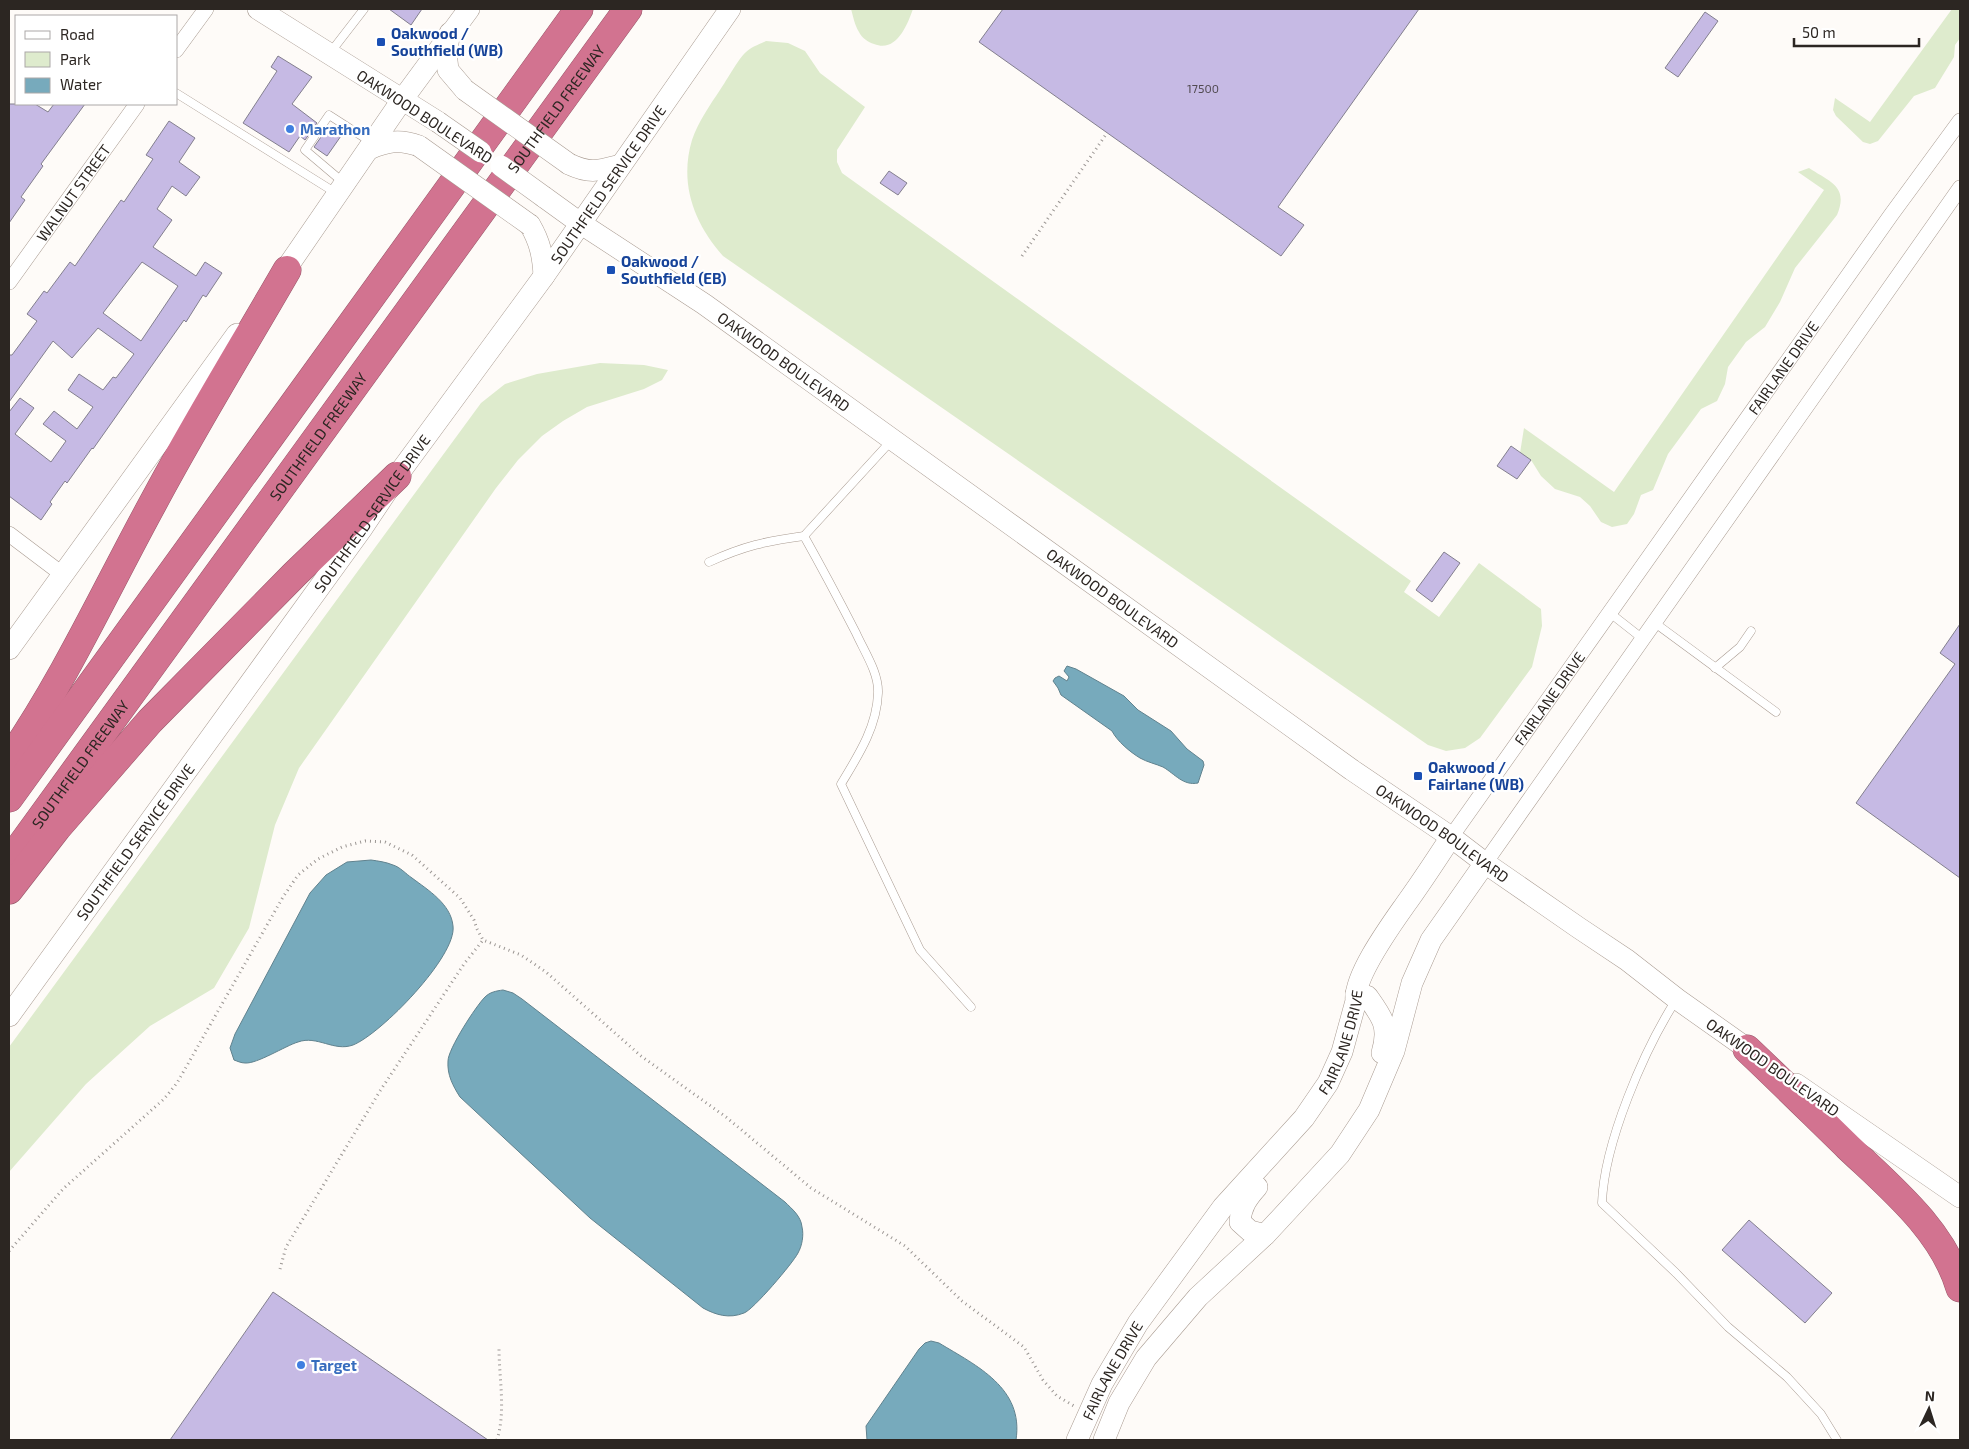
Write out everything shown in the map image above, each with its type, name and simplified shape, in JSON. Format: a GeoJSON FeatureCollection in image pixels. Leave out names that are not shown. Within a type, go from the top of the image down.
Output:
{"type":"FeatureCollection","features":[{"type":"Feature","properties":{"kind":"highway"},"geometry":{"type":"LineString","coordinates":[[9,798],[579,9]]}},
{"type":"Feature","properties":{"kind":"highway","name":"SOUTHFIELD FREEWAY"},"geometry":{"type":"LineString","coordinates":[[9,862],[628,9]]}},
{"type":"Feature","properties":{"kind":"highway"},"geometry":{"type":"LineString","coordinates":[[9,760],[68,666],[153,502],[287,270]]}},
{"type":"Feature","properties":{"kind":"highway"},"geometry":{"type":"LineString","coordinates":[[9,890],[57,828],[150,721],[295,574],[397,476]]}},
{"type":"Feature","properties":{"kind":"highway"},"geometry":{"type":"LineString","coordinates":[[1747,1048],[1906,1203],[1938,1243],[1950,1264],[1960,1288]]}},
{"type":"Feature","properties":{"kind":"main road","name":"OAKWOOD BOULEVARD"},"geometry":{"type":"LineString","coordinates":[[258,9],[438,122],[580,223],[704,304],[1352,770],[1627,960],[1677,999],[1960,1197]]}},
{"type":"Feature","properties":{"kind":"main road"},"geometry":{"type":"LineString","coordinates":[[9,649],[175,418],[287,270],[402,100],[469,9]]}},
{"type":"Feature","properties":{"kind":"main road","name":"SOUTHFIELD SERVICE DRIVE"},"geometry":{"type":"LineString","coordinates":[[9,1016],[363,527],[397,476],[544,276],[730,9]]}},
{"type":"Feature","properties":{"kind":"main road"},"geometry":{"type":"LineString","coordinates":[[450,33],[446,52],[448,70],[465,90],[569,164],[584,170],[601,170],[620,165]]}},
{"type":"Feature","properties":{"kind":"main road"},"geometry":{"type":"LineString","coordinates":[[371,146],[388,141],[405,140],[419,146],[530,225],[540,240],[544,276]]}},
{"type":"Feature","properties":{"kind":"main road","name":"FAIRLANE DRIVE"},"geometry":{"type":"LineString","coordinates":[[1076,1440],[1102,1384],[1149,1308],[1223,1207],[1304,1118],[1328,1083],[1342,1052],[1356,1001],[1356,994],[1369,961],[1384,935],[1451,837]]}},
{"type":"Feature","properties":{"kind":"main road","name":"FAIRLANE DRIVE"},"geometry":{"type":"LineString","coordinates":[[1104,1440],[1120,1403],[1146,1358],[1198,1297],[1265,1235],[1340,1154],[1369,1110],[1383,1080],[1394,1051],[1412,983],[1431,940],[1485,863]]}},
{"type":"Feature","properties":{"kind":"main road"},"geometry":{"type":"LineString","coordinates":[[1340,1154],[1352,1120],[1372,1082],[1386,1040],[1386,1028],[1381,1016],[1367,996],[1356,994]]}},
{"type":"Feature","properties":{"kind":"main road"},"geometry":{"type":"LineString","coordinates":[[1265,1235],[1250,1231],[1240,1222],[1240,1211],[1248,1197],[1296,1146],[1304,1118]]}},
{"type":"Feature","properties":{"kind":"street"},"geometry":{"type":"LineString","coordinates":[[178,47],[206,9]]}},
{"type":"Feature","properties":{"kind":"street","name":"WALNUT STREET"},"geometry":{"type":"LineString","coordinates":[[9,282],[136,105]]}},
{"type":"Feature","properties":{"kind":"street","name":"FAIRLANE DRIVE"},"geometry":{"type":"LineString","coordinates":[[1451,837],[1891,215],[1960,121]]}},
{"type":"Feature","properties":{"kind":"street","name":"FAIRLANE DRIVE"},"geometry":{"type":"LineString","coordinates":[[1485,863],[1960,188]]}},
{"type":"Feature","properties":{"kind":"street"},"geometry":{"type":"LineString","coordinates":[[9,534],[62,574]]}},
{"type":"Feature","properties":{"kind":"lane"},"geometry":{"type":"LineString","coordinates":[[330,54],[364,9]]}},
{"type":"Feature","properties":{"kind":"lane"},"geometry":{"type":"LineString","coordinates":[[178,94],[342,189]]}},
{"type":"Feature","properties":{"kind":"lane"},"geometry":{"type":"LineString","coordinates":[[342,189],[305,150],[329,115],[371,146]]}},
{"type":"Feature","properties":{"kind":"lane"},"geometry":{"type":"LineString","coordinates":[[709,562],[766,540],[804,536],[892,439]]}},
{"type":"Feature","properties":{"kind":"lane"},"geometry":{"type":"LineString","coordinates":[[804,536],[832,585],[863,649],[874,673],[878,691],[876,711],[866,740],[841,784],[920,950],[971,1007]]}},
{"type":"Feature","properties":{"kind":"lane"},"geometry":{"type":"LineString","coordinates":[[1610,613],[1643,639]]}},
{"type":"Feature","properties":{"kind":"lane"},"geometry":{"type":"LineString","coordinates":[[1655,623],[1776,712]]}},
{"type":"Feature","properties":{"kind":"lane"},"geometry":{"type":"LineString","coordinates":[[1715,668],[1740,647],[1751,631]]}},
{"type":"Feature","properties":{"kind":"lane"},"geometry":{"type":"LineString","coordinates":[[1677,999],[1663,1020],[1633,1084],[1611,1148],[1603,1181],[1602,1203],[1676,1273],[1728,1328],[1787,1377],[1821,1414],[1837,1440]]}},
{"type":"Feature","properties":{"kind":"path"},"geometry":{"type":"LineString","coordinates":[[1022,256],[1107,133]]}},
{"type":"Feature","properties":{"kind":"path"},"geometry":{"type":"LineString","coordinates":[[9,1251],[63,1189],[164,1099],[177,1083],[283,897],[298,875],[318,859],[342,847],[364,841],[385,842],[412,855],[460,898],[474,920],[483,940],[521,955],[546,972],[641,1056],[726,1117],[811,1188],[906,1246],[962,1301],[1024,1347],[1043,1380],[1057,1396],[1074,1406]]}},
{"type":"Feature","properties":{"kind":"path"},"geometry":{"type":"LineString","coordinates":[[280,1269],[286,1247],[380,1091],[464,964],[483,940]]}},
{"type":"Feature","properties":{"kind":"path"},"geometry":{"type":"LineString","coordinates":[[497,1440],[501,1428],[502,1403],[500,1348]]}},
{"type":"Feature","properties":{"kind":"green space"},"geometry":{"type":"Polygon","coordinates":[[[851,9],[913,9],[900,36],[889,45],[882,46],[865,40],[856,27],[851,9]]]}},
{"type":"Feature","properties":{"kind":"green space"},"geometry":{"type":"Polygon","coordinates":[[[1952,9],[1960,9],[1960,38],[1955,45],[1954,57],[1935,88],[1914,96],[1878,141],[1870,144],[1863,142],[1836,116],[1833,110],[1835,98],[1870,122],[1952,9]]]}},
{"type":"Feature","properties":{"kind":"green space"},"geometry":{"type":"Polygon","coordinates":[[[766,41],[788,43],[805,51],[820,73],[865,107],[837,150],[837,162],[842,173],[1411,581],[1404,592],[1439,617],[1479,563],[1541,609],[1542,626],[1532,667],[1480,738],[1465,748],[1446,751],[1428,745],[723,256],[704,230],[692,202],[688,187],[688,156],[692,140],[701,120],[736,64],[748,50],[766,41]]]}},
{"type":"Feature","properties":{"kind":"green space"},"geometry":{"type":"Polygon","coordinates":[[[1809,168],[1830,181],[1839,191],[1841,197],[1837,215],[1795,268],[1780,302],[1765,327],[1746,342],[1728,367],[1725,384],[1717,401],[1701,409],[1668,454],[1653,490],[1641,495],[1634,514],[1627,524],[1612,527],[1601,522],[1590,506],[1580,497],[1555,489],[1541,476],[1531,460],[1520,453],[1524,428],[1614,492],[1824,190],[1798,172],[1809,168]]]}},
{"type":"Feature","properties":{"kind":"green space"},"geometry":{"type":"Polygon","coordinates":[[[600,363],[644,365],[668,370],[662,380],[644,389],[587,407],[563,421],[542,436],[518,460],[496,488],[299,768],[275,825],[249,928],[214,988],[150,1026],[86,1084],[9,1172],[9,1047],[481,403],[505,384],[537,374],[600,363]]]}},
{"type":"Feature","properties":{"kind":"water"},"geometry":{"type":"Polygon","coordinates":[[[1067,666],[1076,669],[1124,696],[1138,710],[1171,731],[1187,749],[1203,761],[1204,765],[1198,783],[1183,781],[1163,767],[1136,756],[1120,742],[1112,731],[1061,695],[1053,681],[1059,676],[1067,681],[1069,677],[1064,671],[1067,666]]]}},
{"type":"Feature","properties":{"kind":"water"},"geometry":{"type":"Polygon","coordinates":[[[371,860],[398,867],[443,904],[448,911],[453,926],[451,939],[443,956],[415,993],[398,1010],[366,1038],[353,1045],[346,1047],[305,1040],[250,1063],[234,1060],[230,1048],[235,1034],[310,893],[326,875],[347,862],[371,860]]]}},
{"type":"Feature","properties":{"kind":"water"},"geometry":{"type":"Polygon","coordinates":[[[503,990],[513,993],[522,999],[785,1202],[796,1213],[803,1230],[799,1250],[781,1276],[749,1310],[738,1315],[728,1316],[713,1313],[703,1308],[590,1218],[460,1097],[450,1076],[448,1066],[449,1055],[469,1018],[485,997],[496,991],[503,990]]]}},
{"type":"Feature","properties":{"kind":"water"},"geometry":{"type":"Polygon","coordinates":[[[931,1341],[939,1343],[968,1361],[995,1381],[1013,1406],[1017,1422],[1016,1440],[867,1440],[866,1426],[919,1349],[925,1343],[931,1341]]]}},
{"type":"Feature","properties":{"kind":"building"},"geometry":{"type":"Polygon","coordinates":[[[389,9],[422,9],[411,25],[389,9]]]}},
{"type":"Feature","properties":{"kind":"building"},"geometry":{"type":"Polygon","coordinates":[[[1003,9],[1419,9],[1278,207],[1304,225],[1281,256],[979,42],[1003,9]]]}},
{"type":"Feature","properties":{"kind":"building"},"geometry":{"type":"Polygon","coordinates":[[[1705,12],[1718,21],[1678,77],[1665,68],[1705,12]]]}},
{"type":"Feature","properties":{"kind":"building"},"geometry":{"type":"Polygon","coordinates":[[[278,56],[312,77],[292,104],[317,123],[305,140],[300,136],[289,152],[243,123],[277,71],[271,67],[278,56]]]}},
{"type":"Feature","properties":{"kind":"building"},"geometry":{"type":"Polygon","coordinates":[[[9,104],[37,105],[48,112],[53,105],[84,105],[41,164],[43,166],[21,197],[25,200],[9,223],[9,104]]]}},
{"type":"Feature","properties":{"kind":"building"},"geometry":{"type":"Polygon","coordinates":[[[169,121],[195,138],[179,162],[200,177],[186,196],[172,186],[157,209],[172,220],[153,247],[196,276],[205,262],[222,273],[206,297],[203,295],[186,322],[184,320],[93,449],[67,483],[65,481],[50,502],[52,504],[41,520],[9,496],[9,412],[20,398],[34,408],[15,434],[51,462],[66,441],[43,424],[54,411],[77,429],[93,407],[68,390],[79,374],[103,390],[113,377],[116,378],[134,354],[98,328],[72,358],[53,341],[9,402],[9,355],[12,355],[37,321],[27,314],[44,291],[47,293],[70,262],[75,266],[121,200],[124,202],[153,159],[146,155],[169,121]],[[142,262],[103,313],[141,341],[178,286],[142,262]]]}},
{"type":"Feature","properties":{"kind":"building"},"geometry":{"type":"Polygon","coordinates":[[[328,127],[341,136],[327,156],[314,147],[328,127]]]}},
{"type":"Feature","properties":{"kind":"building"},"geometry":{"type":"Polygon","coordinates":[[[889,171],[907,183],[898,195],[880,183],[889,171]]]}},
{"type":"Feature","properties":{"kind":"building"},"geometry":{"type":"Polygon","coordinates":[[[1511,446],[1531,460],[1517,479],[1497,466],[1511,446]]]}},
{"type":"Feature","properties":{"kind":"building"},"geometry":{"type":"Polygon","coordinates":[[[1444,552],[1460,563],[1432,602],[1416,590],[1444,552]]]}},
{"type":"Feature","properties":{"kind":"building"},"geometry":{"type":"Polygon","coordinates":[[[1960,624],[1960,878],[1856,803],[1955,664],[1940,653],[1960,624]]]}},
{"type":"Feature","properties":{"kind":"building"},"geometry":{"type":"Polygon","coordinates":[[[1749,1220],[1832,1293],[1805,1323],[1722,1250],[1749,1220]]]}},
{"type":"Feature","properties":{"kind":"building","name":"Target"},"geometry":{"type":"Polygon","coordinates":[[[273,1292],[488,1440],[170,1440],[273,1292]]]}},
{"type":"Feature","properties":{"kind":"place","name":"Oakwood / Southfield (WB)"},"geometry":{"type":"Point","coordinates":[381,42]}},
{"type":"Feature","properties":{"kind":"place","name":"Marathon"},"geometry":{"type":"Point","coordinates":[290,129]}},
{"type":"Feature","properties":{"kind":"place","name":"Oakwood / Southfield (EB)"},"geometry":{"type":"Point","coordinates":[611,270]}},
{"type":"Feature","properties":{"kind":"place","name":"Oakwood / Fairlane (WB)"},"geometry":{"type":"Point","coordinates":[1418,776]}},
{"type":"Feature","properties":{"kind":"place","name":"Target"},"geometry":{"type":"Point","coordinates":[301,1365]}}]}
